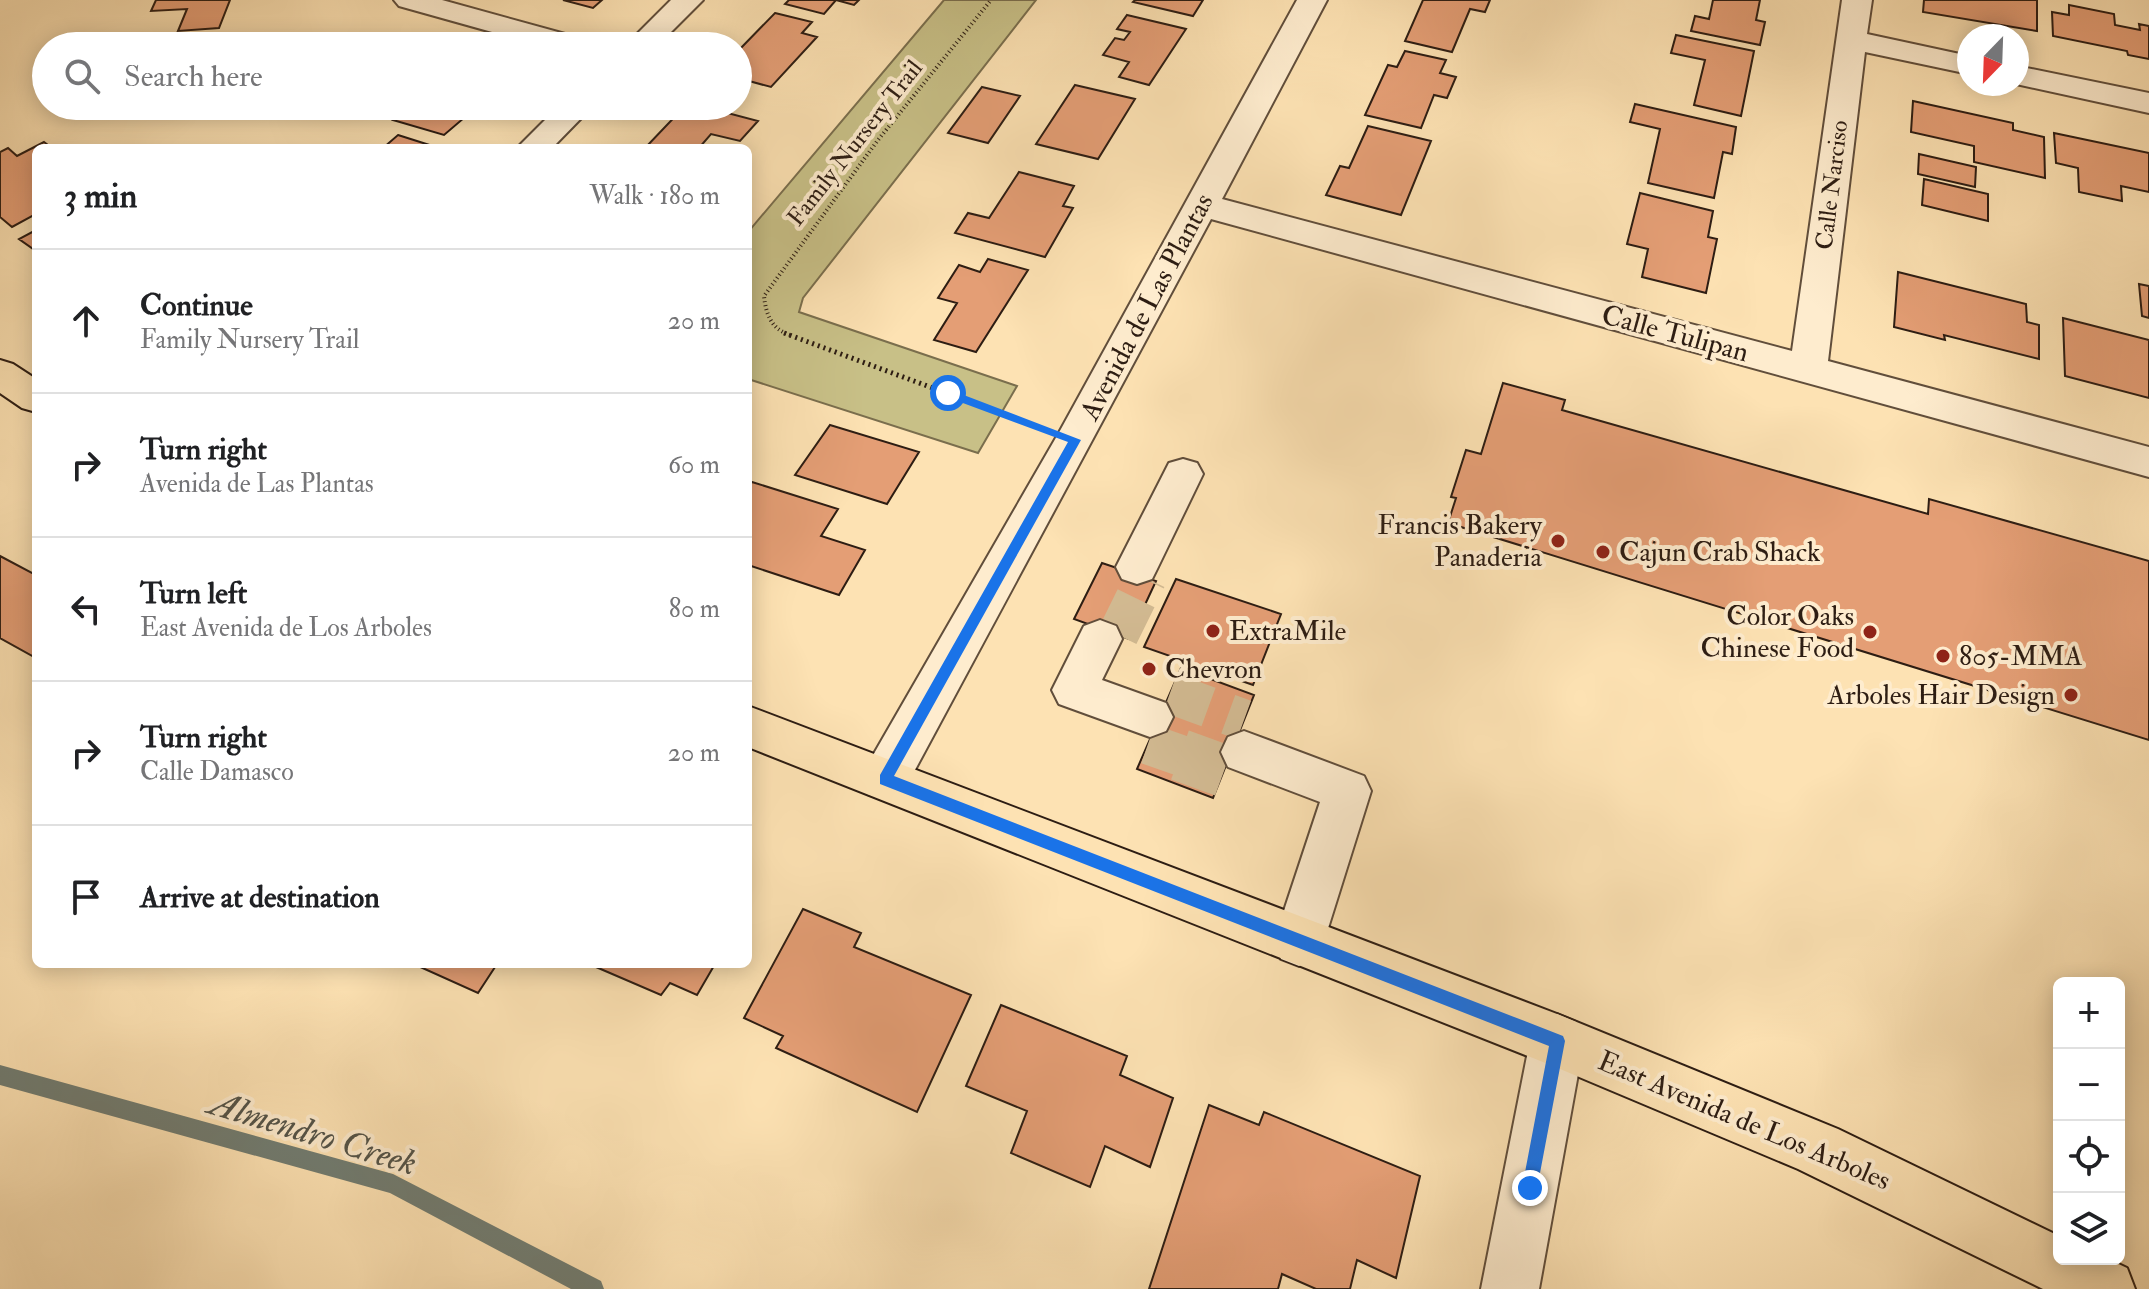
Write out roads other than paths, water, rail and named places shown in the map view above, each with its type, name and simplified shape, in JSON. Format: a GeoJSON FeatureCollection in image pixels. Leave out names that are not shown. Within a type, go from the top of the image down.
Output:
{"type":"FeatureCollection","features":[{"type":"Feature","properties":{"kind":"main road"},"geometry":{"type":"LineString","coordinates":[[0,374],[32,395]]}},
{"type":"Feature","properties":{"kind":"main road","name":"East Avenida de Los Arboles"},"geometry":{"type":"LineString","coordinates":[[752,728],[1557,1041],[1818,1149],[2106,1289]]}},
{"type":"Feature","properties":{"kind":"street"},"geometry":{"type":"LineString","coordinates":[[409,0],[525,32]]}},
{"type":"Feature","properties":{"kind":"street"},"geometry":{"type":"LineString","coordinates":[[655,32],[688,0]]}},
{"type":"Feature","properties":{"kind":"street","name":"Avenida de Las Plantas"},"geometry":{"type":"LineString","coordinates":[[885,779],[1075,440],[1312,0]]}},
{"type":"Feature","properties":{"kind":"street","name":"Calle Narciso"},"geometry":{"type":"LineString","coordinates":[[1808,370],[1857,0]]}},
{"type":"Feature","properties":{"kind":"street"},"geometry":{"type":"LineString","coordinates":[[1851,40],[1957,62]]}},
{"type":"Feature","properties":{"kind":"street"},"geometry":{"type":"LineString","coordinates":[[2029,78],[2149,103]]}},
{"type":"Feature","properties":{"kind":"street"},"geometry":{"type":"LineString","coordinates":[[537,144],[562,120]]}},
{"type":"Feature","properties":{"kind":"street","name":"Calle Tulipan"},"geometry":{"type":"LineString","coordinates":[[1201,205],[2149,462]]}},
{"type":"Feature","properties":{"kind":"street"},"geometry":{"type":"LineString","coordinates":[[1134,571],[1183,474]]}},
{"type":"Feature","properties":{"kind":"street"},"geometry":{"type":"LineString","coordinates":[[1103,633],[1075,690],[1156,718]]}},
{"type":"Feature","properties":{"kind":"street"},"geometry":{"type":"LineString","coordinates":[[1238,748],[1347,791],[1299,941]]}},
{"type":"Feature","properties":{"kind":"street"},"geometry":{"type":"LineString","coordinates":[[1510,1289],[1557,1041]]}},
{"type":"Feature","properties":{"kind":"waterway","name":"Almendro Creek"},"geometry":{"type":"LineString","coordinates":[[0,1075],[393,1184],[593,1289]]}},
{"type":"Feature","properties":{"kind":"tunnel"},"geometry":{"type":"LineString","coordinates":[[1118,635],[1146,578]]}},
{"type":"Feature","properties":{"kind":"tunnel"},"geometry":{"type":"LineString","coordinates":[[1170,693],[1244,720]]}},
{"type":"Feature","properties":{"kind":"tunnel"},"geometry":{"type":"LineString","coordinates":[[1148,744],[1185,757]]}},
{"type":"Feature","properties":{"kind":"tunnel"},"geometry":{"type":"LineString","coordinates":[[1180,755],[1224,771]]}},
{"type":"Feature","properties":{"kind":"place","name":"Francis Bakery Panaderia"},"geometry":{"type":"Point","coordinates":[1558,541]}},
{"type":"Feature","properties":{"kind":"place","name":"Cajun Crab Shack"},"geometry":{"type":"Point","coordinates":[1603,552]}},
{"type":"Feature","properties":{"kind":"place","name":"ExtraMile"},"geometry":{"type":"Point","coordinates":[1213,631]}},
{"type":"Feature","properties":{"kind":"place","name":"Color Oaks Chinese Food"},"geometry":{"type":"Point","coordinates":[1870,632]}},
{"type":"Feature","properties":{"kind":"place","name":"805-MMA"},"geometry":{"type":"Point","coordinates":[1943,656]}},
{"type":"Feature","properties":{"kind":"place","name":"Chevron"},"geometry":{"type":"Point","coordinates":[1149,669]}},
{"type":"Feature","properties":{"kind":"place","name":"Arboles Hair Design"},"geometry":{"type":"Point","coordinates":[2071,695]}}]}
